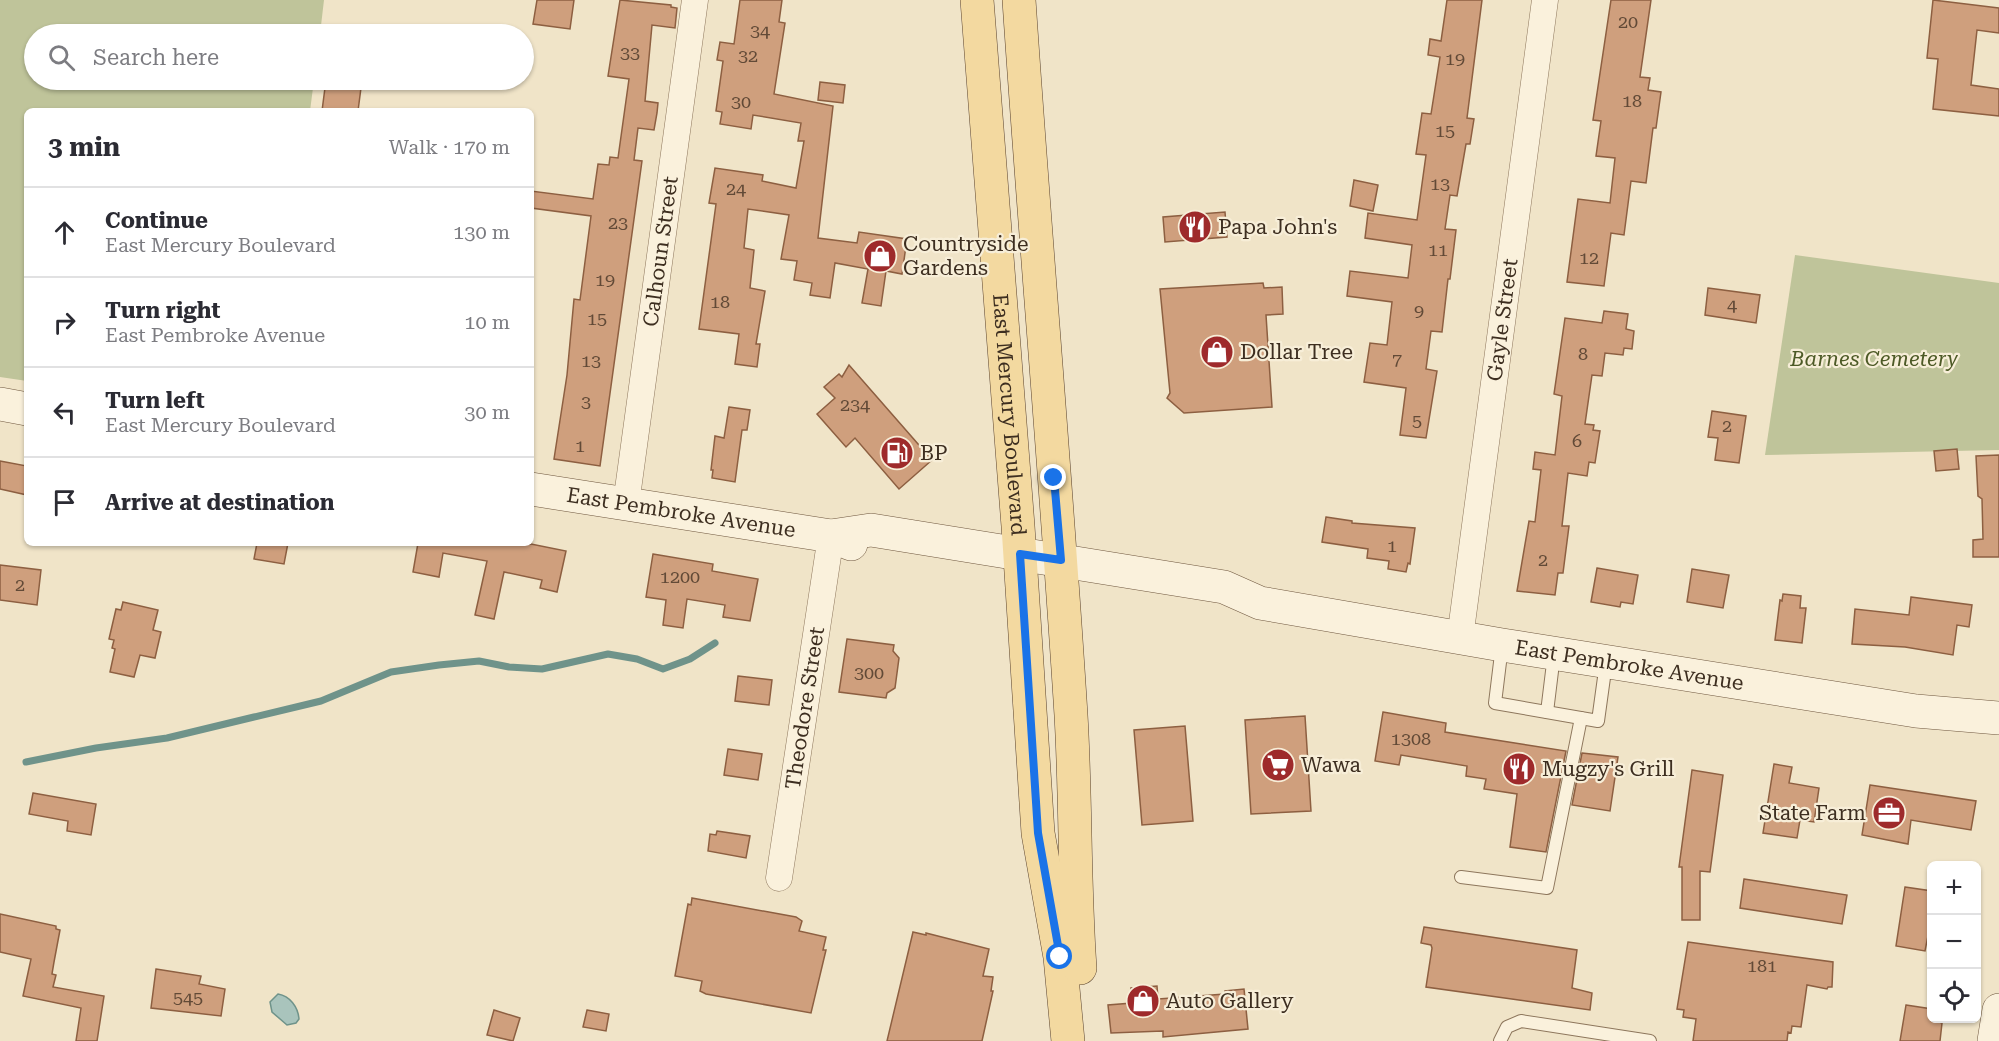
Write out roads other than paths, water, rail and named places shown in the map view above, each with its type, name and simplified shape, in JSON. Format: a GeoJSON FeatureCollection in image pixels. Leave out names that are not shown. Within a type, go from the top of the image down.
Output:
{"type":"FeatureCollection","features":[{"type":"Feature","properties":{"kind":"main road","name":"East Mercury Boulevard"},"geometry":{"type":"LineString","coordinates":[[978,0],[1038,833],[1060,957],[1068,1041]]}},
{"type":"Feature","properties":{"kind":"main road","name":"East Mercury Boulevard"},"geometry":{"type":"LineString","coordinates":[[1019,0],[1062,571],[1073,748],[1077,914],[1086,1041]]}},
{"type":"Feature","properties":{"kind":"main road"},"geometry":{"type":"LineString","coordinates":[[0,404],[24,408]]}},
{"type":"Feature","properties":{"kind":"main road","name":"East Pembroke Avenue"},"geometry":{"type":"LineString","coordinates":[[534,489],[831,536],[867,551],[1020,564],[1062,571],[1224,587],[1260,603],[1460,638],[1916,711],[1999,718]]}},
{"type":"Feature","properties":{"kind":"main road"},"geometry":{"type":"LineString","coordinates":[[1994,1041],[1999,1010]]}},
{"type":"Feature","properties":{"kind":"street","name":"Calhoun Street"},"geometry":{"type":"LineString","coordinates":[[627,504],[695,0]]}},
{"type":"Feature","properties":{"kind":"street","name":"Gayle Street"},"geometry":{"type":"LineString","coordinates":[[1460,638],[1545,0]]}},
{"type":"Feature","properties":{"kind":"street","name":"Theodore Street"},"geometry":{"type":"LineString","coordinates":[[779,878],[831,536]]}},
{"type":"Feature","properties":{"kind":"lane"},"geometry":{"type":"LineString","coordinates":[[1502,645],[1495,703],[1598,721],[1606,662]]}},
{"type":"Feature","properties":{"kind":"lane"},"geometry":{"type":"LineString","coordinates":[[1547,712],[1554,653]]}},
{"type":"Feature","properties":{"kind":"lane"},"geometry":{"type":"LineString","coordinates":[[1461,877],[1547,888],[1581,718]]}},
{"type":"Feature","properties":{"kind":"lane"},"geometry":{"type":"LineString","coordinates":[[1500,1041],[1507,1027],[1521,1021],[1650,1041]]}},
{"type":"Feature","properties":{"kind":"water"},"geometry":{"type":"Polygon","coordinates":[[[278,994],[286,997],[295,1006],[299,1019],[296,1023],[287,1025],[272,1012],[270,1002],[278,994]]]}},
{"type":"Feature","properties":{"kind":"waterway"},"geometry":{"type":"LineString","coordinates":[[26,762],[96,748],[167,738],[321,701],[391,672],[479,661],[509,667],[542,669],[608,654],[637,659],[663,669],[690,659],[715,643]]}},
{"type":"Feature","properties":{"kind":"place","name":"Papa John's"},"geometry":{"type":"Point","coordinates":[1195,227]}},
{"type":"Feature","properties":{"kind":"place","name":"Countryside Gardens"},"geometry":{"type":"Point","coordinates":[880,256]}},
{"type":"Feature","properties":{"kind":"place","name":"Dollar Tree"},"geometry":{"type":"Point","coordinates":[1217,352]}},
{"type":"Feature","properties":{"kind":"place","name":"BP"},"geometry":{"type":"Point","coordinates":[897,453]}},
{"type":"Feature","properties":{"kind":"place","name":"Wawa"},"geometry":{"type":"Point","coordinates":[1278,765]}},
{"type":"Feature","properties":{"kind":"place","name":"Mugzy's Grill"},"geometry":{"type":"Point","coordinates":[1519,769]}},
{"type":"Feature","properties":{"kind":"place","name":"State Farm"},"geometry":{"type":"Point","coordinates":[1889,813]}},
{"type":"Feature","properties":{"kind":"place","name":"Auto Gallery"},"geometry":{"type":"Point","coordinates":[1143,1001]}},
{"type":"Feature","properties":{"kind":"park label","name":"Barnes Cemetery"},"geometry":{"type":"Point","coordinates":[1874,359]}}]}
